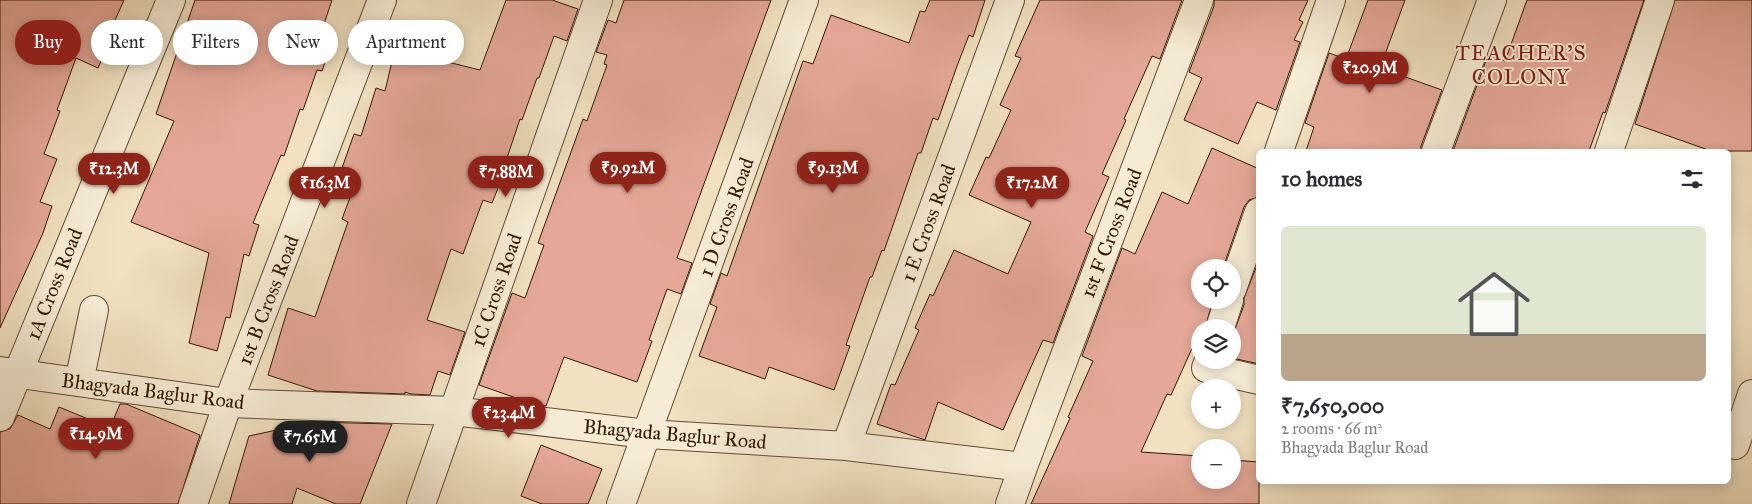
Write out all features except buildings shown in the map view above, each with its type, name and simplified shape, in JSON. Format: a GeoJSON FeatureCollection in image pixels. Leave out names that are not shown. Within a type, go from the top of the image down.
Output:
{"type":"FeatureCollection","features":[{"type":"Feature","properties":{"kind":"street","name":"1A Cross Road"},"geometry":{"type":"LineString","coordinates":[[0,417],[9,372],[171,0]]}},
{"type":"Feature","properties":{"kind":"street","name":"1st B Cross Road"},"geometry":{"type":"LineString","coordinates":[[193,504],[228,403],[382,0]]}},
{"type":"Feature","properties":{"kind":"street","name":"1C Cross Road"},"geometry":{"type":"LineString","coordinates":[[421,504],[598,0]]}},
{"type":"Feature","properties":{"kind":"street","name":"1 D Cross Road"},"geometry":{"type":"LineString","coordinates":[[621,504],[804,0]]}},
{"type":"Feature","properties":{"kind":"street","name":"1 E Cross Road"},"geometry":{"type":"LineString","coordinates":[[846,446],[1010,0]]}},
{"type":"Feature","properties":{"kind":"street","name":"1st F Cross Road"},"geometry":{"type":"LineString","coordinates":[[1010,504],[1200,0]]}},
{"type":"Feature","properties":{"kind":"street"},"geometry":{"type":"LineString","coordinates":[[1281,149],[1331,0]]}},
{"type":"Feature","properties":{"kind":"street"},"geometry":{"type":"LineString","coordinates":[[1437,149],[1492,0]]}},
{"type":"Feature","properties":{"kind":"street"},"geometry":{"type":"LineString","coordinates":[[1609,149],[1660,0]]}},
{"type":"Feature","properties":{"kind":"street"},"geometry":{"type":"LineString","coordinates":[[1241,263],[1256,221]]}},
{"type":"Feature","properties":{"kind":"street"},"geometry":{"type":"LineString","coordinates":[[78,382],[94,310]]}},
{"type":"Feature","properties":{"kind":"street"},"geometry":{"type":"LineString","coordinates":[[1210,369],[1256,379]]}},
{"type":"Feature","properties":{"kind":"street","name":"Bhagyada Baglur Road"},"geometry":{"type":"LineString","coordinates":[[9,372],[228,403],[453,411],[647,434],[846,446],[1023,467]]}},
{"type":"Feature","properties":{"kind":"street"},"geometry":{"type":"LineString","coordinates":[[1738,445],[1752,394]]}},
{"type":"Feature","properties":{"kind":"district","name":"TEACHER'S COLONY"},"geometry":{"type":"Point","coordinates":[1521,65]}}]}
